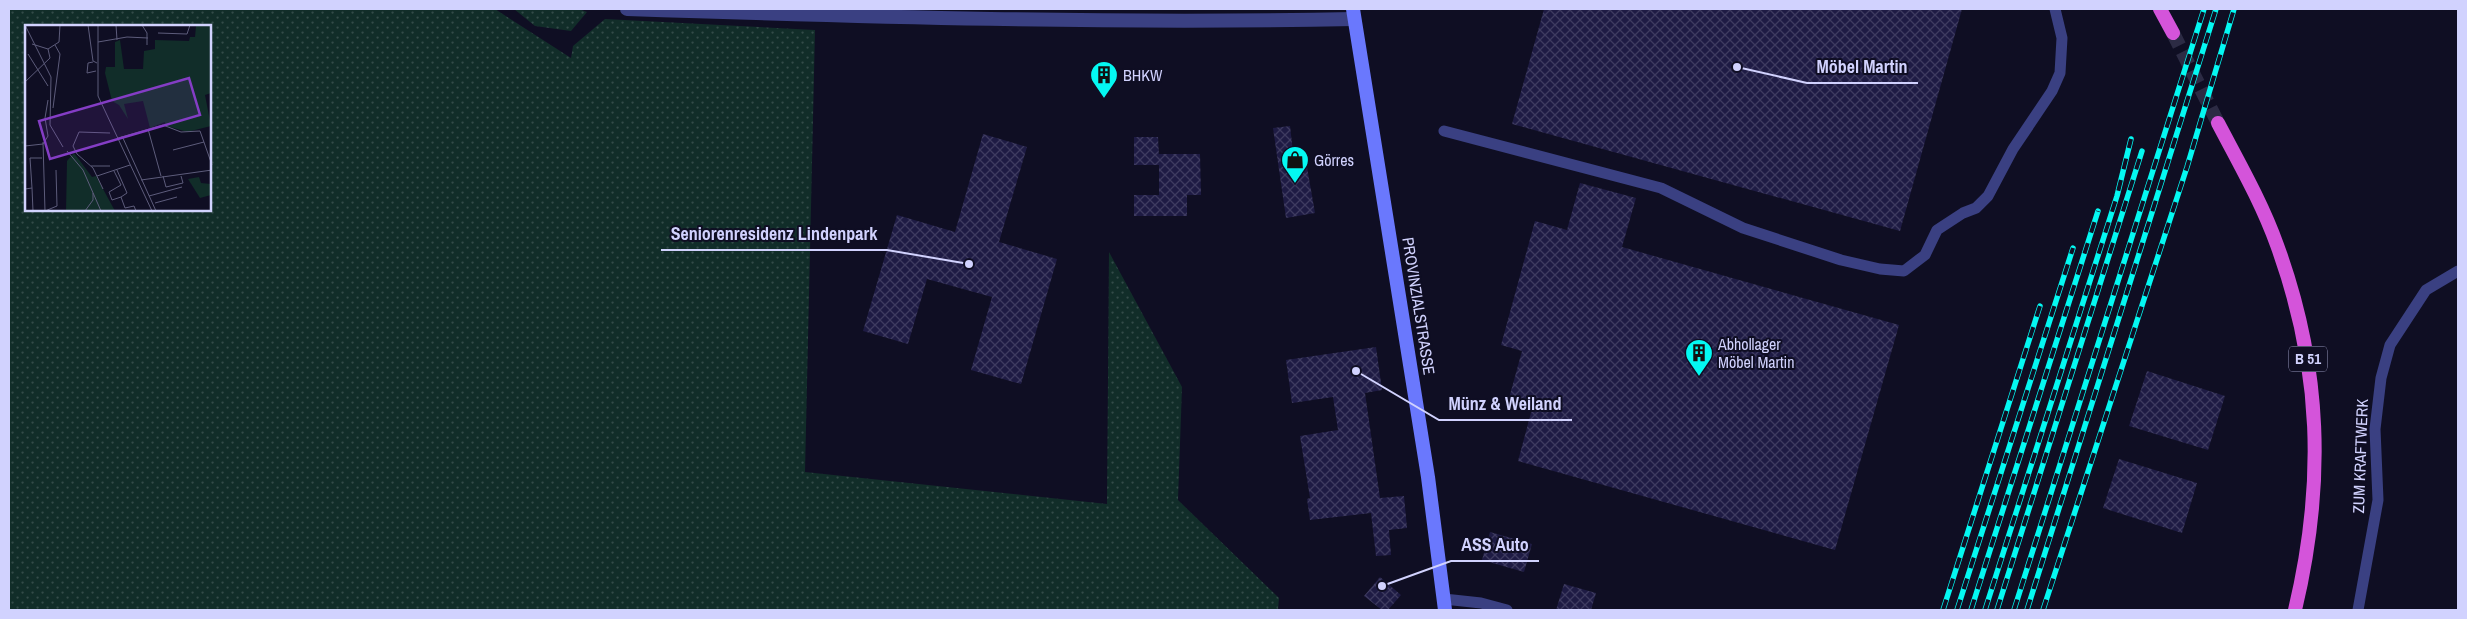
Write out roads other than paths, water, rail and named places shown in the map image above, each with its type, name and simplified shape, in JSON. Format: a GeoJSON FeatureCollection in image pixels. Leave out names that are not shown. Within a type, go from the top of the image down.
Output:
{"type":"FeatureCollection","features":[{"type":"Feature","properties":{"kind":"highway"},"geometry":{"type":"LineString","coordinates":[[2160,9],[2173,34]]}},
{"type":"Feature","properties":{"kind":"highway","name":"B 51"},"geometry":{"type":"LineString","coordinates":[[2218,123],[2251,184],[2277,244],[2296,304],[2307,353],[2314,408],[2314,512],[2305,569],[2295,610]]}},
{"type":"Feature","properties":{"kind":"main road","name":"PROVINZIALSTRASSE"},"geometry":{"type":"LineString","coordinates":[[1354,14],[1428,477],[1444,604]]}},
{"type":"Feature","properties":{"kind":"street"},"geometry":{"type":"LineString","coordinates":[[627,9],[1277,15],[1354,14]]}},
{"type":"Feature","properties":{"kind":"lane"},"geometry":{"type":"LineString","coordinates":[[1444,131],[1660,188],[1743,228],[1841,260],[1880,269],[1904,271],[1925,255],[1937,230],[1963,213],[1976,208],[1988,196],[2013,149],[2048,99],[2060,72],[2062,38],[2055,9]]}},
{"type":"Feature","properties":{"kind":"lane","name":"ZUM KRAFTWERK"},"geometry":{"type":"LineString","coordinates":[[2358,610],[2378,500],[2374,429],[2381,378],[2390,345],[2426,290],[2458,271]]}},
{"type":"Feature","properties":{"kind":"lane"},"geometry":{"type":"LineString","coordinates":[[1444,604],[1481,604],[1507,610]]}},
{"type":"Feature","properties":{"kind":"tunnel"},"geometry":{"type":"LineString","coordinates":[[2173,33],[2218,123]]}},
{"type":"Feature","properties":{"kind":"railway"},"geometry":{"type":"LineString","coordinates":[[2014,610],[2204,9]]}},
{"type":"Feature","properties":{"kind":"railway"},"geometry":{"type":"LineString","coordinates":[[2027,610],[2216,9]]}},
{"type":"Feature","properties":{"kind":"railway"},"geometry":{"type":"LineString","coordinates":[[2043,610],[2187,167],[2234,9]]}},
{"type":"Feature","properties":{"kind":"railway"},"geometry":{"type":"LineString","coordinates":[[1985,610],[2117,196],[2131,139]]}},
{"type":"Feature","properties":{"kind":"railway"},"geometry":{"type":"LineString","coordinates":[[1997,610],[2142,151]]}},
{"type":"Feature","properties":{"kind":"railway"},"geometry":{"type":"LineString","coordinates":[[1971,610],[2098,211]]}},
{"type":"Feature","properties":{"kind":"railway"},"geometry":{"type":"LineString","coordinates":[[1957,610],[2073,248]]}},
{"type":"Feature","properties":{"kind":"railway"},"geometry":{"type":"LineString","coordinates":[[1943,610],[2040,306]]}},
{"type":"Feature","properties":{"kind":"place","name":"Möbel Martin"},"geometry":{"type":"Point","coordinates":[1737,67]}},
{"type":"Feature","properties":{"kind":"place","name":"BHKW"},"geometry":{"type":"Point","coordinates":[1104,99]}},
{"type":"Feature","properties":{"kind":"place","name":"Görres"},"geometry":{"type":"Point","coordinates":[1295,184]}},
{"type":"Feature","properties":{"kind":"place","name":"Seniorenresidenz Lindenpark"},"geometry":{"type":"Point","coordinates":[969,264]}},
{"type":"Feature","properties":{"kind":"place","name":"Münz & Weiland"},"geometry":{"type":"Point","coordinates":[1356,371]}},
{"type":"Feature","properties":{"kind":"place","name":"Abhollager Möbel Martin"},"geometry":{"type":"Point","coordinates":[1699,377]}},
{"type":"Feature","properties":{"kind":"place","name":"ASS Auto"},"geometry":{"type":"Point","coordinates":[1382,586]}}]}
